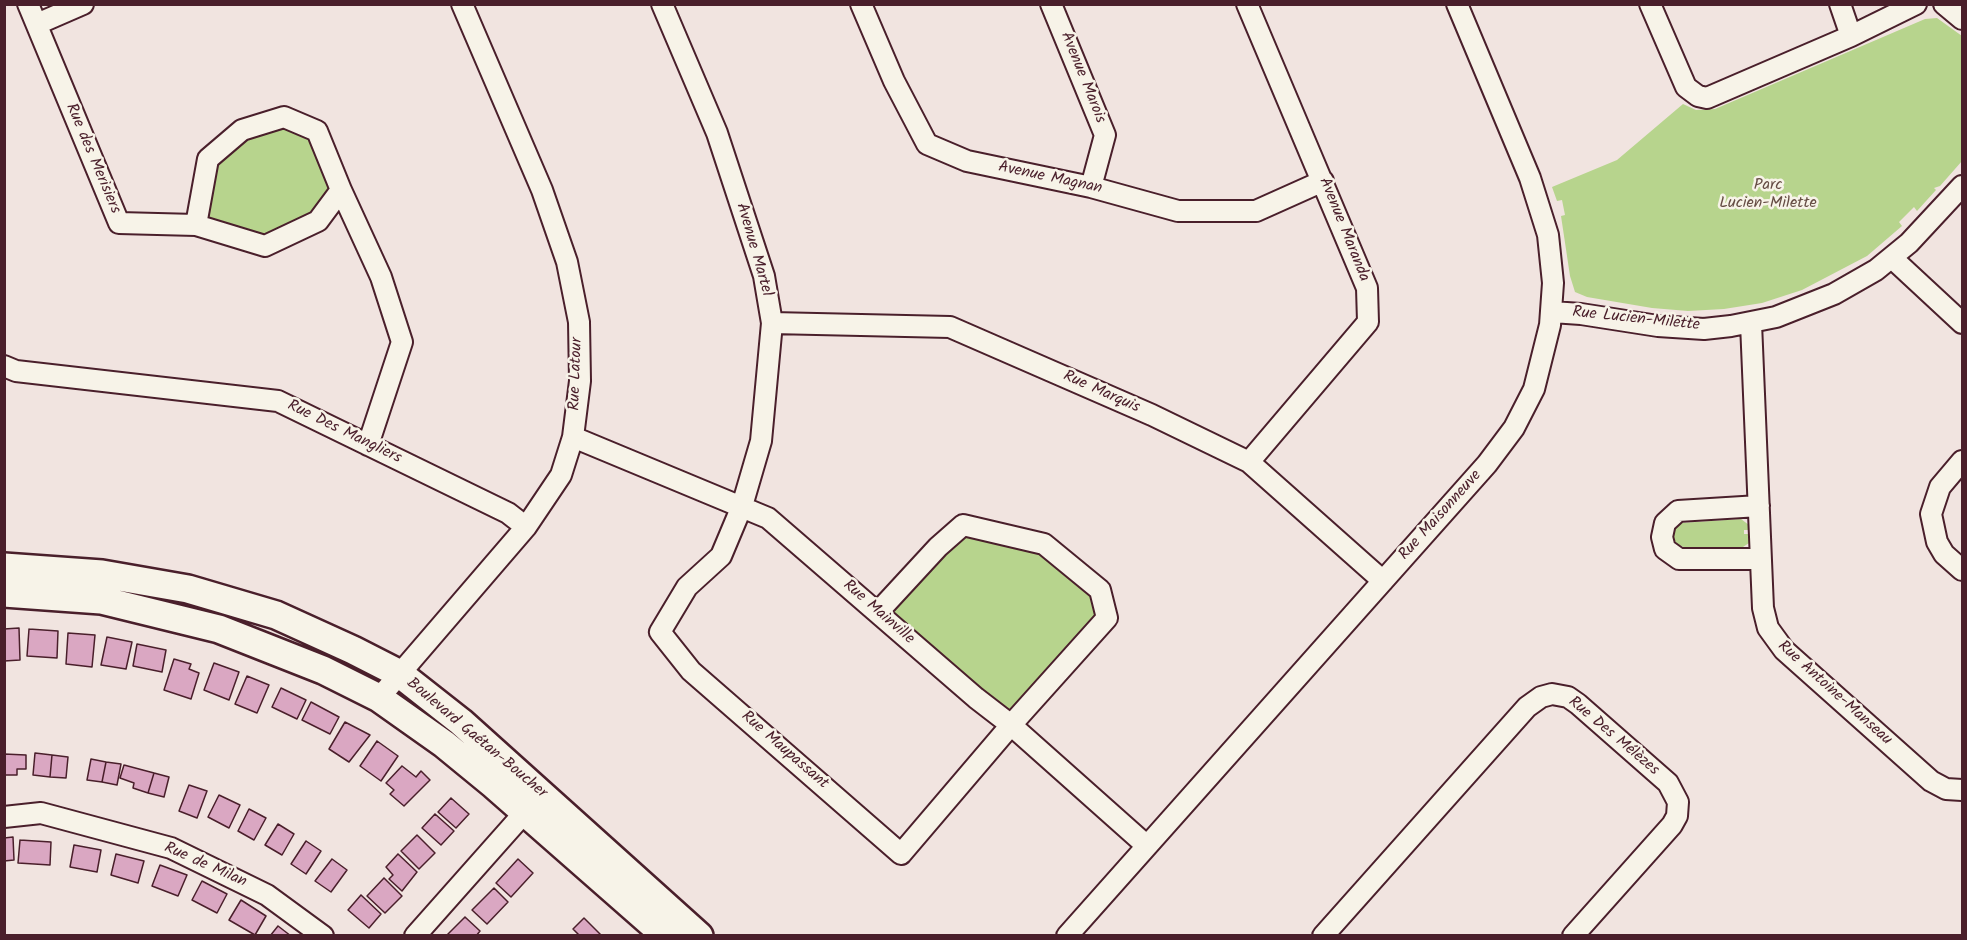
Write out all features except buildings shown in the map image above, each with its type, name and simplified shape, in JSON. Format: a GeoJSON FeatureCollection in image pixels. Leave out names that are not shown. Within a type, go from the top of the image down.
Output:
{"type":"FeatureCollection","features":[{"type":"Feature","properties":{"kind":"street"},"geometry":{"type":"LineString","coordinates":[[28,4],[37,24],[82,4]]}},
{"type":"Feature","properties":{"kind":"street","name":"Rue Latour"},"geometry":{"type":"LineString","coordinates":[[379,698],[526,527],[561,475],[573,437],[580,381],[579,322],[567,262],[542,190],[462,4]]}},
{"type":"Feature","properties":{"kind":"street","name":"Avenue Martel"},"geometry":{"type":"LineString","coordinates":[[662,4],[717,133],[764,276],[772,323],[761,441],[742,506]]}},
{"type":"Feature","properties":{"kind":"street","name":"Avenue Magnan"},"geometry":{"type":"LineString","coordinates":[[861,4],[894,81],[927,144],[967,161],[1091,187],[1178,211],[1256,211],[1323,181]]}},
{"type":"Feature","properties":{"kind":"street","name":"Avenue Marois"},"geometry":{"type":"LineString","coordinates":[[1051,4],[1105,135],[1091,187]]}},
{"type":"Feature","properties":{"kind":"street","name":"Avenue Maranda"},"geometry":{"type":"LineString","coordinates":[[1247,4],[1367,288],[1368,322],[1249,462]]}},
{"type":"Feature","properties":{"kind":"street","name":"Rue Maisonneuve"},"geometry":{"type":"LineString","coordinates":[[1067,936],[1487,464],[1514,428],[1539,375],[1552,312],[1551,253],[1542,208],[1458,4]]}},
{"type":"Feature","properties":{"kind":"street"},"geometry":{"type":"LineString","coordinates":[[1650,4],[1686,87],[1702,98],[1717,96],[1916,4]]}},
{"type":"Feature","properties":{"kind":"street"},"geometry":{"type":"LineString","coordinates":[[1840,4],[1851,36]]}},
{"type":"Feature","properties":{"kind":"street"},"geometry":{"type":"LineString","coordinates":[[1944,4],[1962,19]]}},
{"type":"Feature","properties":{"kind":"street","name":"Rue des Merisiers"},"geometry":{"type":"LineString","coordinates":[[37,24],[119,222],[196,225],[265,246],[318,221],[341,190]]}},
{"type":"Feature","properties":{"kind":"street"},"geometry":{"type":"LineString","coordinates":[[196,225],[208,159],[242,130],[284,117],[317,131],[381,277],[402,342],[368,445]]}},
{"type":"Feature","properties":{"kind":"street","name":"Rue Lucien-Milette"},"geometry":{"type":"LineString","coordinates":[[1552,312],[1681,328],[1718,328],[1751,323],[1789,313],[1834,294],[1892,258],[1914,239],[1962,186]]}},
{"type":"Feature","properties":{"kind":"street"},"geometry":{"type":"LineString","coordinates":[[1892,258],[1962,323]]}},
{"type":"Feature","properties":{"kind":"street","name":"Rue Marquis"},"geometry":{"type":"LineString","coordinates":[[772,323],[950,327],[1152,416],[1249,462],[1383,581]]}},
{"type":"Feature","properties":{"kind":"street","name":"Rue Antoine-Manseau"},"geometry":{"type":"LineString","coordinates":[[1751,323],[1760,559],[1764,615],[1770,633],[1778,644],[1931,781],[1946,789],[1962,790]]}},
{"type":"Feature","properties":{"kind":"street","name":"Rue Des Mangliers"},"geometry":{"type":"LineString","coordinates":[[4,366],[16,371],[278,400],[508,513],[526,527]]}},
{"type":"Feature","properties":{"kind":"street","name":"Rue Mainville"},"geometry":{"type":"LineString","coordinates":[[573,437],[768,518],[976,698],[1011,725],[1147,846]]}},
{"type":"Feature","properties":{"kind":"street"},"geometry":{"type":"LineString","coordinates":[[1962,461],[1940,487],[1931,514],[1937,542],[1944,554],[1962,570]]}},
{"type":"Feature","properties":{"kind":"street","name":"Rue Maupassant"},"geometry":{"type":"LineString","coordinates":[[742,506],[721,556],[687,587],[660,632],[691,671],[901,854],[1011,725]]}},
{"type":"Feature","properties":{"kind":"street"},"geometry":{"type":"LineString","coordinates":[[1759,506],[1678,511],[1665,523],[1662,537],[1665,549],[1679,559],[1760,559]]}},
{"type":"Feature","properties":{"kind":"street"},"geometry":{"type":"LineString","coordinates":[[878,612],[938,547],[963,525],[1044,544],[1100,590],[1107,618],[1011,725]]}},
{"type":"Feature","properties":{"kind":"street","name":"Boulevard Gaétan-Boucher"},"geometry":{"type":"LineString","coordinates":[[4,567],[102,574],[188,589],[276,615],[400,674],[461,722],[534,802],[661,927],[699,936]]}},
{"type":"Feature","properties":{"kind":"street","name":"Boulevard Gaétan-Boucher"},"geometry":{"type":"LineString","coordinates":[[4,593],[101,600],[219,629],[323,670],[379,698],[444,744],[534,802]]}},
{"type":"Feature","properties":{"kind":"street","name":"Rue Des Mélèzes"},"geometry":{"type":"LineString","coordinates":[[1323,936],[1527,707],[1541,697],[1552,694],[1568,697],[1578,704],[1668,783],[1678,802],[1677,816],[1672,825],[1573,936]]}},
{"type":"Feature","properties":{"kind":"street"},"geometry":{"type":"LineString","coordinates":[[415,936],[534,802]]}},
{"type":"Feature","properties":{"kind":"street","name":"Rue de Milan"},"geometry":{"type":"LineString","coordinates":[[4,817],[41,813],[171,849],[267,895],[323,936]]}},
{"type":"Feature","properties":{"kind":"green space","name":"Parc Lucien-Milette"},"geometry":{"type":"Polygon","coordinates":[[[1937,18],[1962,36],[1962,161],[1940,186],[1934,188],[1936,190],[1917,211],[1914,207],[1899,222],[1902,226],[1867,256],[1802,290],[1762,303],[1724,309],[1688,311],[1652,308],[1587,297],[1575,292],[1570,276],[1561,216],[1565,215],[1562,200],[1557,201],[1552,187],[1617,160],[1683,104],[1696,110],[1715,109],[1925,19],[1937,18]]]}},
{"type":"Feature","properties":{"kind":"green space"},"geometry":{"type":"Polygon","coordinates":[[[284,117],[317,131],[341,190],[318,221],[265,246],[196,225],[208,159],[284,117]]]}},
{"type":"Feature","properties":{"kind":"green space"},"geometry":{"type":"Polygon","coordinates":[[[1741,519],[1749,525],[1749,530],[1744,530],[1744,534],[1749,534],[1749,543],[1743,547],[1688,549],[1677,544],[1673,538],[1675,527],[1681,523],[1741,519]]]}},
{"type":"Feature","properties":{"kind":"green space"},"geometry":{"type":"Polygon","coordinates":[[[963,525],[1044,544],[1100,590],[1107,618],[1011,725],[878,612],[963,525]]]}}]}
